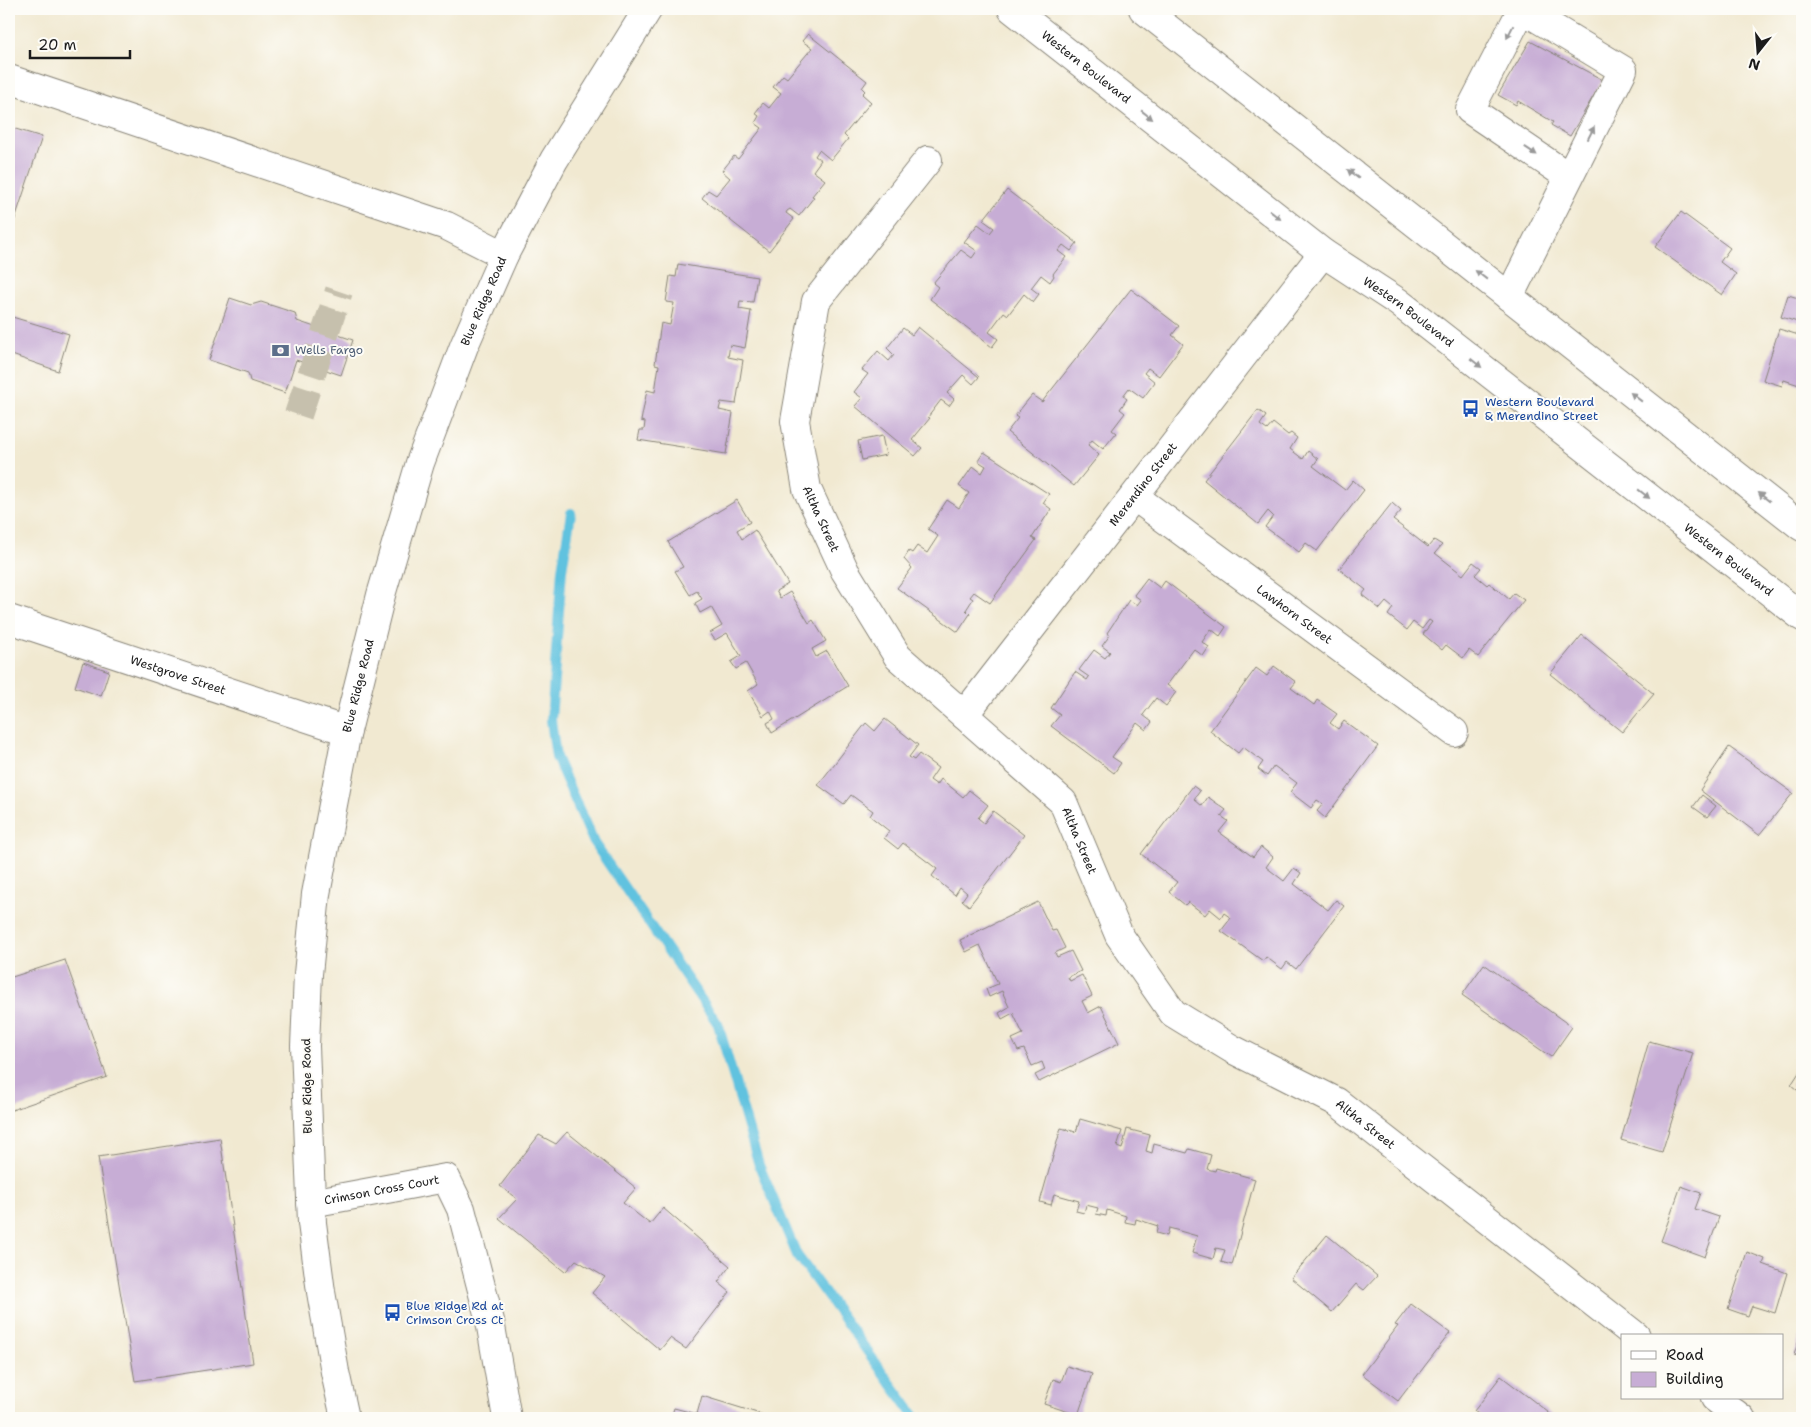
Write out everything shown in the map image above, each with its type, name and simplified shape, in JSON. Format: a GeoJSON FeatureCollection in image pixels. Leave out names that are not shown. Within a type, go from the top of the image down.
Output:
{"type":"FeatureCollection","features":[{"type":"Feature","properties":{"kind":"street","name":"Blue Ridge Road"},"geometry":{"type":"LineString","coordinates":[[345,1418],[321,1292],[312,1223],[305,1046],[308,974],[316,894],[347,731],[381,595],[420,463],[464,346],[504,255],[554,160],[648,9]]}},
{"type":"Feature","properties":{"kind":"street","name":"Western Boulevard"},"geometry":{"type":"LineString","coordinates":[[1012,9],[1323,253],[1398,302],[1802,617]]}},
{"type":"Feature","properties":{"kind":"street"},"geometry":{"type":"LineString","coordinates":[[1142,9],[1802,527]]}},
{"type":"Feature","properties":{"kind":"street"},"geometry":{"type":"LineString","coordinates":[[1509,297],[1624,70],[1522,9],[1470,110],[1569,177]]}},
{"type":"Feature","properties":{"kind":"street"},"geometry":{"type":"LineString","coordinates":[[9,79],[447,226],[504,255]]}},
{"type":"Feature","properties":{"kind":"street","name":"Altha Street"},"geometry":{"type":"LineString","coordinates":[[928,160],[816,301],[795,421],[807,489],[845,571],[898,657],[1063,802],[1119,935],[1173,1012],[1232,1049],[1337,1102],[1633,1334]]}},
{"type":"Feature","properties":{"kind":"street","name":"Merendino Street"},"geometry":{"type":"LineString","coordinates":[[964,715],[1323,253]]}},
{"type":"Feature","properties":{"kind":"street","name":"Lawhorn Street"},"geometry":{"type":"LineString","coordinates":[[1135,496],[1454,732]]}},
{"type":"Feature","properties":{"kind":"street","name":"Westgrove Street"},"geometry":{"type":"LineString","coordinates":[[9,619],[347,731]]}},
{"type":"Feature","properties":{"kind":"street","name":"Crimson Cross Court"},"geometry":{"type":"LineString","coordinates":[[311,1203],[446,1178],[461,1209],[490,1321],[507,1418]]}},
{"type":"Feature","properties":{"kind":"street"},"geometry":{"type":"LineString","coordinates":[[1718,1400],[1741,1418]]}},
{"type":"Feature","properties":{"kind":"building"},"geometry":{"type":"Polygon","coordinates":[[[808,34],[867,81],[862,88],[865,91],[862,94],[871,102],[844,135],[848,139],[831,160],[819,150],[815,156],[821,160],[813,171],[825,180],[799,216],[790,209],[787,211],[786,213],[794,219],[769,251],[702,198],[708,190],[716,195],[730,178],[722,171],[734,156],[738,159],[762,128],[755,123],[759,116],[755,113],[763,103],[769,108],[781,93],[773,87],[783,75],[787,78],[812,48],[802,41],[808,34]]]}},
{"type":"Feature","properties":{"kind":"building"},"geometry":{"type":"Polygon","coordinates":[[[1530,41],[1603,80],[1570,136],[1551,125],[1553,122],[1518,101],[1516,105],[1498,95],[1530,41]]]}},
{"type":"Feature","properties":{"kind":"building"},"geometry":{"type":"Polygon","coordinates":[[[9,127],[42,137],[9,237],[9,127]]]}},
{"type":"Feature","properties":{"kind":"building"},"geometry":{"type":"Polygon","coordinates":[[[1007,190],[1077,243],[1071,251],[1063,245],[1058,251],[1066,257],[1053,274],[1054,276],[1050,282],[1041,275],[1031,288],[1039,294],[1033,302],[1024,294],[1008,315],[1004,312],[989,332],[998,339],[992,347],[930,299],[938,287],[933,283],[961,250],[972,258],[977,251],[964,242],[978,224],[990,233],[994,228],[983,220],[1007,190]]]}},
{"type":"Feature","properties":{"kind":"building"},"geometry":{"type":"Polygon","coordinates":[[[1681,212],[1730,248],[1720,262],[1736,274],[1722,295],[1655,247],[1681,212]]]}},
{"type":"Feature","properties":{"kind":"building"},"geometry":{"type":"Polygon","coordinates":[[[678,264],[757,277],[753,302],[740,301],[739,309],[751,311],[745,348],[730,345],[728,357],[743,360],[736,404],[721,402],[719,410],[733,413],[726,454],[638,440],[640,430],[644,430],[645,422],[641,421],[647,390],[655,392],[659,365],[655,364],[661,323],[670,325],[674,303],[666,302],[670,276],[676,277],[678,264]]]}},
{"type":"Feature","properties":{"kind":"building"},"geometry":{"type":"Polygon","coordinates":[[[1131,289],[1179,326],[1172,335],[1183,344],[1159,376],[1148,368],[1144,373],[1155,382],[1143,398],[1129,388],[1123,396],[1127,399],[1120,409],[1125,413],[1112,430],[1116,433],[1103,449],[1092,440],[1088,445],[1099,455],[1074,486],[1007,432],[1018,418],[1015,416],[1032,395],[1042,402],[1131,289]]]}},
{"type":"Feature","properties":{"kind":"building"},"geometry":{"type":"Polygon","coordinates":[[[1788,295],[1802,299],[1801,323],[1781,317],[1788,295]]]}},
{"type":"Feature","properties":{"kind":"building","name":"Wells Fargo"},"geometry":{"type":"Polygon","coordinates":[[[230,298],[251,305],[261,302],[295,313],[297,321],[353,340],[341,375],[296,360],[285,393],[250,381],[248,373],[209,360],[230,298]]]}},
{"type":"Feature","properties":{"kind":"building"},"geometry":{"type":"Polygon","coordinates":[[[9,316],[69,334],[58,371],[9,354],[9,316]]]}},
{"type":"Feature","properties":{"kind":"building"},"geometry":{"type":"Polygon","coordinates":[[[918,327],[979,377],[973,384],[963,375],[947,393],[954,399],[949,406],[941,400],[928,417],[930,418],[912,440],[922,448],[915,456],[855,406],[862,398],[854,392],[868,374],[862,370],[878,351],[889,361],[894,355],[887,348],[903,328],[912,335],[918,327]]]}},
{"type":"Feature","properties":{"kind":"building"},"geometry":{"type":"Polygon","coordinates":[[[1779,329],[1802,336],[1802,386],[1784,380],[1782,386],[1763,380],[1779,329]]]}},
{"type":"Feature","properties":{"kind":"building"},"geometry":{"type":"Polygon","coordinates":[[[1258,410],[1266,416],[1260,425],[1267,430],[1273,423],[1288,435],[1291,433],[1297,438],[1290,449],[1303,459],[1308,451],[1318,459],[1313,466],[1345,490],[1353,480],[1364,490],[1317,551],[1306,543],[1299,552],[1265,527],[1273,516],[1268,511],[1258,524],[1204,480],[1258,410]]]}},
{"type":"Feature","properties":{"kind":"building"},"geometry":{"type":"Polygon","coordinates":[[[882,436],[886,455],[862,460],[858,441],[882,436]]]}},
{"type":"Feature","properties":{"kind":"building"},"geometry":{"type":"Polygon","coordinates":[[[984,452],[1049,494],[1043,503],[1051,509],[1032,538],[1036,540],[990,603],[974,592],[970,597],[973,599],[966,610],[970,614],[958,632],[897,588],[912,568],[904,559],[909,551],[912,553],[917,546],[927,553],[938,536],[928,529],[947,500],[959,508],[969,493],[959,486],[973,466],[982,473],[986,466],[978,461],[984,452]]]}},
{"type":"Feature","properties":{"kind":"building"},"geometry":{"type":"Polygon","coordinates":[[[737,500],[750,522],[737,530],[742,539],[755,530],[788,584],[776,591],[780,598],[790,592],[809,623],[813,620],[826,641],[812,649],[816,657],[827,651],[848,686],[772,733],[767,723],[774,719],[770,711],[763,716],[748,691],[758,684],[746,663],[736,669],[731,662],[741,656],[727,633],[715,640],[710,633],[722,626],[711,607],[700,613],[695,603],[702,599],[697,591],[690,595],[675,571],[683,567],[668,542],[737,500]]]}},
{"type":"Feature","properties":{"kind":"building"},"geometry":{"type":"Polygon","coordinates":[[[1392,503],[1401,511],[1393,520],[1428,547],[1434,540],[1442,545],[1435,553],[1463,575],[1473,562],[1481,568],[1475,575],[1487,585],[1489,583],[1509,599],[1514,593],[1524,600],[1478,657],[1469,650],[1463,658],[1446,645],[1442,650],[1423,634],[1432,622],[1429,620],[1422,629],[1413,622],[1407,630],[1388,615],[1393,608],[1386,602],[1380,609],[1362,595],[1366,590],[1339,569],[1392,503]]]}},
{"type":"Feature","properties":{"kind":"building"},"geometry":{"type":"Polygon","coordinates":[[[1147,578],[1160,588],[1165,581],[1226,627],[1220,636],[1211,629],[1202,642],[1209,647],[1203,656],[1194,649],[1167,685],[1176,692],[1166,706],[1156,698],[1143,715],[1152,722],[1146,730],[1137,723],[1112,757],[1121,763],[1114,773],[1051,726],[1060,715],[1051,708],[1075,672],[1087,680],[1089,677],[1079,670],[1094,650],[1105,658],[1110,652],[1102,646],[1110,635],[1107,633],[1129,600],[1137,605],[1141,600],[1134,595],[1147,578]]]}},
{"type":"Feature","properties":{"kind":"building"},"geometry":{"type":"Polygon","coordinates":[[[1582,635],[1654,694],[1622,732],[1550,674],[1582,635]]]}},
{"type":"Feature","properties":{"kind":"building"},"geometry":{"type":"Polygon","coordinates":[[[83,662],[109,671],[101,696],[75,687],[83,662]]]}},
{"type":"Feature","properties":{"kind":"building"},"geometry":{"type":"Polygon","coordinates":[[[1274,666],[1296,682],[1291,688],[1314,705],[1317,700],[1337,714],[1330,723],[1338,729],[1344,721],[1378,746],[1325,818],[1317,811],[1323,804],[1317,800],[1311,808],[1290,792],[1297,783],[1274,766],[1267,776],[1258,769],[1263,762],[1243,747],[1238,753],[1210,731],[1256,668],[1267,676],[1274,666]]]}},
{"type":"Feature","properties":{"kind":"building"},"geometry":{"type":"Polygon","coordinates":[[[885,719],[918,745],[909,757],[914,760],[919,754],[938,768],[930,780],[937,785],[941,779],[963,797],[969,790],[988,805],[978,818],[984,823],[993,811],[1024,835],[969,906],[962,900],[967,893],[960,887],[955,895],[932,876],[937,869],[903,843],[898,849],[884,838],[889,831],[870,816],[873,811],[851,795],[844,804],[818,785],[866,723],[875,731],[885,719]]]}},
{"type":"Feature","properties":{"kind":"building"},"geometry":{"type":"Polygon","coordinates":[[[1729,747],[1793,793],[1759,835],[1700,790],[1729,747]]]}},
{"type":"Feature","properties":{"kind":"building"},"geometry":{"type":"Polygon","coordinates":[[[1193,786],[1200,791],[1194,799],[1202,806],[1208,797],[1226,810],[1221,816],[1228,821],[1219,832],[1253,857],[1261,847],[1273,857],[1266,867],[1284,881],[1294,868],[1301,873],[1294,884],[1328,910],[1336,900],[1344,906],[1296,969],[1287,962],[1282,969],[1266,957],[1263,961],[1221,931],[1231,918],[1224,913],[1221,918],[1210,909],[1205,915],[1188,902],[1185,905],[1169,892],[1177,882],[1141,854],[1193,786]]]}},
{"type":"Feature","properties":{"kind":"building"},"geometry":{"type":"Polygon","coordinates":[[[1702,795],[1716,806],[1707,817],[1693,807],[1702,795]]]}},
{"type":"Feature","properties":{"kind":"building"},"geometry":{"type":"Polygon","coordinates":[[[1038,902],[1052,931],[1056,930],[1065,948],[1055,953],[1057,957],[1071,951],[1081,971],[1068,977],[1070,981],[1082,975],[1092,996],[1082,1001],[1088,1013],[1101,1006],[1119,1043],[1039,1082],[1035,1075],[1045,1070],[1042,1062],[1032,1066],[1024,1049],[1018,1051],[1012,1039],[1023,1034],[1013,1013],[1002,1019],[999,1013],[1009,1007],[1002,991],[989,997],[986,989],[998,984],[980,945],[966,952],[960,940],[1038,902]]]}},
{"type":"Feature","properties":{"kind":"building"},"geometry":{"type":"Polygon","coordinates":[[[65,960],[107,1077],[9,1111],[9,978],[65,960]]]}},
{"type":"Feature","properties":{"kind":"building"},"geometry":{"type":"Polygon","coordinates":[[[1484,964],[1572,1027],[1551,1057],[1462,995],[1484,964]]]}},
{"type":"Feature","properties":{"kind":"building"},"geometry":{"type":"Polygon","coordinates":[[[1649,1041],[1693,1053],[1662,1152],[1621,1140],[1649,1041]]]}},
{"type":"Feature","properties":{"kind":"building"},"geometry":{"type":"Polygon","coordinates":[[[1802,1068],[1802,1094],[1791,1085],[1802,1068]]]}},
{"type":"Feature","properties":{"kind":"building"},"geometry":{"type":"Polygon","coordinates":[[[1080,1119],[1122,1131],[1117,1147],[1122,1149],[1127,1129],[1150,1135],[1146,1151],[1152,1153],[1154,1144],[1187,1153],[1189,1149],[1211,1155],[1207,1169],[1215,1171],[1216,1168],[1255,1179],[1232,1265],[1221,1262],[1225,1250],[1216,1248],[1213,1259],[1192,1253],[1197,1236],[1169,1228],[1167,1236],[1156,1233],[1158,1226],[1136,1219],[1135,1224],[1125,1222],[1126,1216],[1107,1210],[1106,1216],[1096,1214],[1098,1208],[1086,1205],[1084,1213],[1076,1211],[1079,1201],[1054,1194],[1051,1205],[1040,1202],[1061,1128],[1076,1132],[1080,1119]]]}},
{"type":"Feature","properties":{"kind":"building"},"geometry":{"type":"Polygon","coordinates":[[[567,1132],[636,1188],[623,1203],[650,1224],[663,1208],[730,1266],[718,1282],[730,1292],[686,1349],[670,1338],[660,1350],[592,1293],[605,1277],[576,1260],[565,1272],[499,1218],[517,1199],[500,1186],[539,1135],[556,1144],[567,1132]]]}},
{"type":"Feature","properties":{"kind":"building"},"geometry":{"type":"Polygon","coordinates":[[[220,1138],[253,1363],[135,1381],[98,1157],[220,1138]]]}},
{"type":"Feature","properties":{"kind":"building"},"geometry":{"type":"Polygon","coordinates":[[[1681,1186],[1701,1193],[1695,1209],[1719,1217],[1705,1257],[1661,1241],[1681,1186]]]}},
{"type":"Feature","properties":{"kind":"building"},"geometry":{"type":"Polygon","coordinates":[[[1327,1235],[1377,1276],[1364,1290],[1356,1284],[1332,1312],[1291,1278],[1327,1235]]]}},
{"type":"Feature","properties":{"kind":"building"},"geometry":{"type":"Polygon","coordinates":[[[1747,1252],[1765,1259],[1763,1264],[1787,1273],[1775,1313],[1752,1306],[1748,1316],[1728,1309],[1747,1252]]]}},
{"type":"Feature","properties":{"kind":"building"},"geometry":{"type":"Polygon","coordinates":[[[1411,1304],[1450,1333],[1398,1401],[1362,1374],[1398,1326],[1395,1325],[1411,1304]]]}},
{"type":"Feature","properties":{"kind":"building"},"geometry":{"type":"Polygon","coordinates":[[[1802,1330],[1802,1357],[1794,1355],[1802,1330]]]}},
{"type":"Feature","properties":{"kind":"building"},"geometry":{"type":"Polygon","coordinates":[[[1067,1366],[1092,1374],[1078,1415],[1044,1404],[1053,1379],[1061,1382],[1067,1366]]]}},
{"type":"Feature","properties":{"kind":"building"},"geometry":{"type":"Polygon","coordinates":[[[1501,1376],[1553,1416],[1551,1418],[1484,1418],[1474,1411],[1501,1376]]]}},
{"type":"Feature","properties":{"kind":"building"},"geometry":{"type":"Polygon","coordinates":[[[702,1396],[767,1416],[767,1418],[671,1418],[674,1408],[697,1414],[702,1396]]]}},
{"type":"Feature","properties":{"kind":"building"},"geometry":{"type":"Polygon","coordinates":[[[1048,1414],[1061,1418],[1047,1418],[1048,1414]]]}},
{"type":"Feature","properties":{"kind":"waterway"},"geometry":{"type":"LineString","coordinates":[[571,513],[562,570],[551,720],[556,757],[594,843],[718,1024],[759,1165],[797,1255],[916,1418]]}},
{"type":"Feature","properties":{"kind":"tunnel"},"geometry":{"type":"LineString","coordinates":[[298,415],[339,291]]}},
{"type":"Feature","properties":{"kind":"place","name":"Wells Fargo"},"geometry":{"type":"Point","coordinates":[281,350]}},
{"type":"Feature","properties":{"kind":"place","name":"Western Boulevard & Merendino Street"},"geometry":{"type":"Point","coordinates":[1471,409]}},
{"type":"Feature","properties":{"kind":"place","name":"Blue Ridge Rd at Crimson Cross Ct"},"geometry":{"type":"Point","coordinates":[392,1313]}}]}
